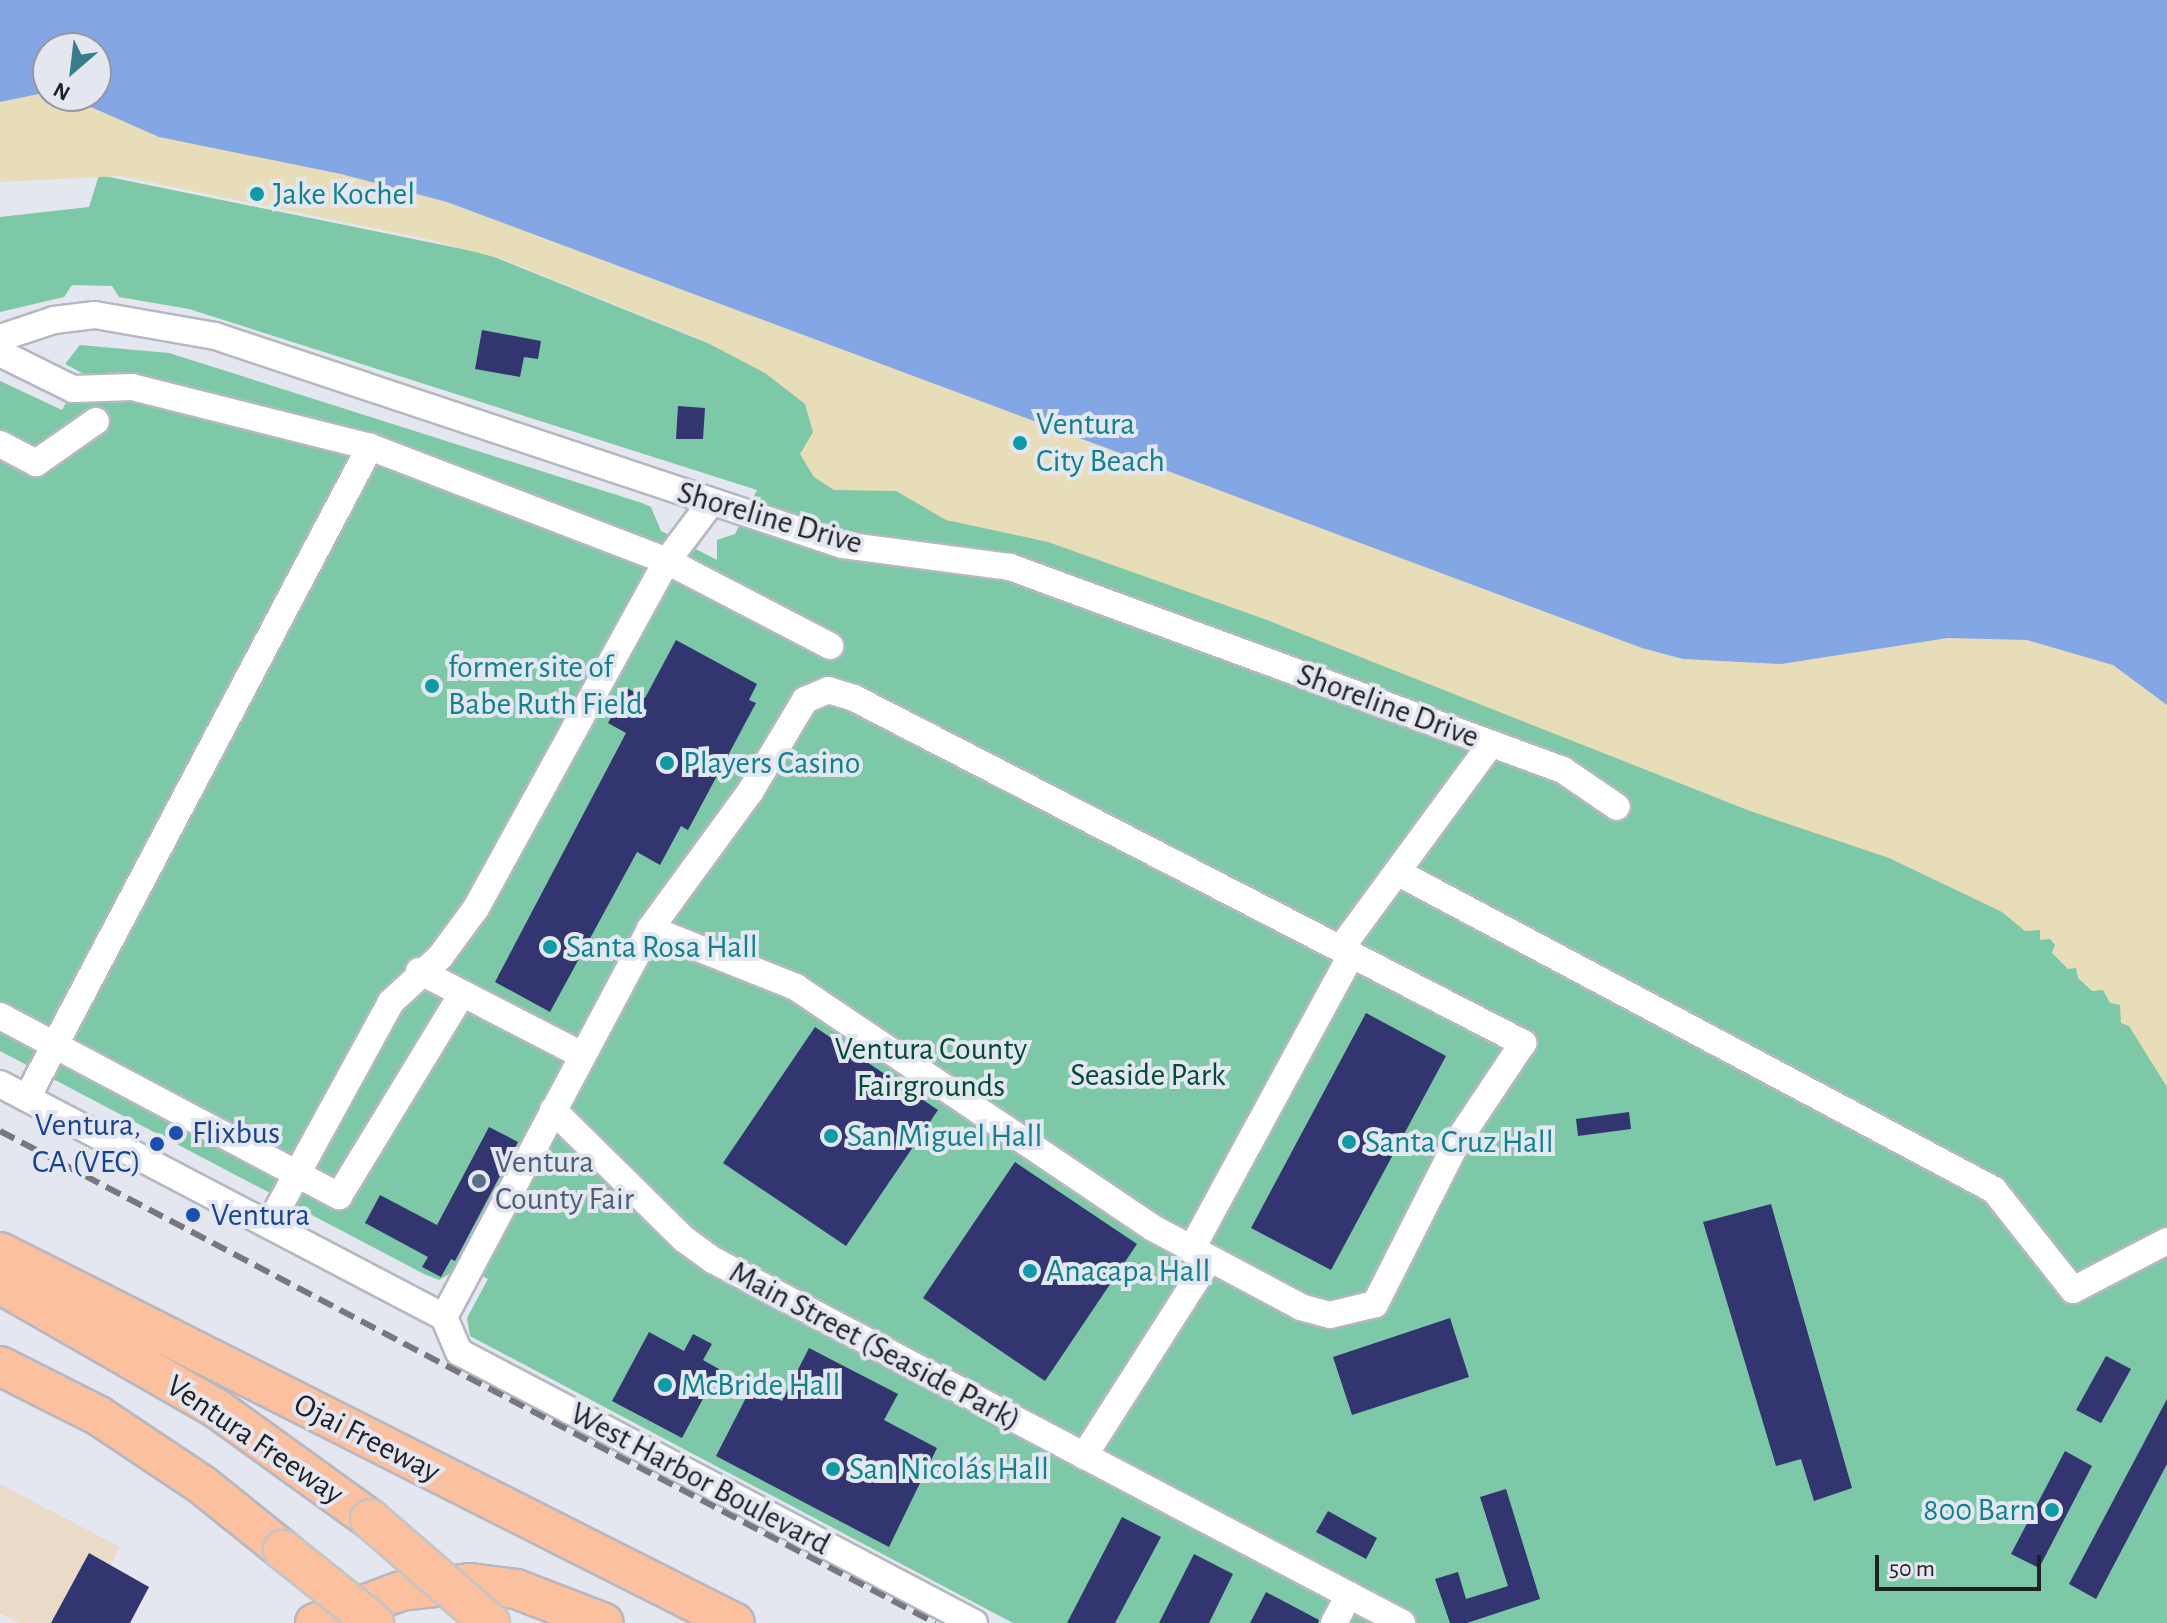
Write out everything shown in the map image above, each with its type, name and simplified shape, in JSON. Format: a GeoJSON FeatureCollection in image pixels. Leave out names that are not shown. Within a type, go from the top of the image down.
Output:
{"type":"FeatureCollection","features":[{"type":"Feature","properties":{"kind":"highway","name":"Ojai Freeway"},"geometry":{"type":"LineString","coordinates":[[0,1252],[735,1623]]}},
{"type":"Feature","properties":{"kind":"highway","name":"Ventura Freeway"},"geometry":{"type":"LineString","coordinates":[[0,1284],[216,1408],[370,1519],[490,1623]]}},
{"type":"Feature","properties":{"kind":"highway","name":"Ventura Freeway"},"geometry":{"type":"LineString","coordinates":[[0,1366],[99,1416],[201,1484],[374,1623]]}},
{"type":"Feature","properties":{"kind":"highway"},"geometry":{"type":"LineString","coordinates":[[315,1623],[335,1611],[401,1591],[470,1583],[516,1589],[604,1623]]}},
{"type":"Feature","properties":{"kind":"street","name":"Shoreline Drive"},"geometry":{"type":"LineString","coordinates":[[0,338],[54,320],[95,315],[215,336],[710,504],[843,545],[1010,567],[1580,778],[1617,807]]}},
{"type":"Feature","properties":{"kind":"street"},"geometry":{"type":"LineString","coordinates":[[0,353],[73,389],[132,387],[370,447],[667,561],[830,646]]}},
{"type":"Feature","properties":{"kind":"street"},"geometry":{"type":"LineString","coordinates":[[0,444],[36,463],[96,421]]}},
{"type":"Feature","properties":{"kind":"street"},"geometry":{"type":"LineString","coordinates":[[27,1098],[370,447]]}},
{"type":"Feature","properties":{"kind":"street"},"geometry":{"type":"LineString","coordinates":[[269,1225],[391,1002],[419,971],[440,957],[476,908],[667,561],[710,504]]}},
{"type":"Feature","properties":{"kind":"street"},"geometry":{"type":"LineString","coordinates":[[0,1084],[444,1317],[650,929],[750,792],[805,700],[828,690],[854,698],[1523,1043],[1457,1142],[1375,1304],[1342,1315],[1316,1312],[1200,1255],[796,987],[650,929]]}},
{"type":"Feature","properties":{"kind":"street"},"geometry":{"type":"LineString","coordinates":[[1084,1456],[1200,1255],[1347,951],[1397,872],[1491,744]]}},
{"type":"Feature","properties":{"kind":"street"},"geometry":{"type":"LineString","coordinates":[[1397,872],[1994,1190],[2073,1290],[2167,1241]]}},
{"type":"Feature","properties":{"kind":"street"},"geometry":{"type":"LineString","coordinates":[[419,971],[582,1055]]}},
{"type":"Feature","properties":{"kind":"street"},"geometry":{"type":"LineString","coordinates":[[0,1016],[339,1196],[462,994]]}},
{"type":"Feature","properties":{"kind":"street","name":"Main Street (Seaside Park)"},"geometry":{"type":"LineString","coordinates":[[553,1110],[684,1239],[713,1260],[1402,1623]]}},
{"type":"Feature","properties":{"kind":"street","name":"West Harbor Boulevard"},"geometry":{"type":"LineString","coordinates":[[444,1317],[459,1352],[974,1623]]}},
{"type":"Feature","properties":{"kind":"street"},"geometry":{"type":"LineString","coordinates":[[1334,1623],[1349,1595]]}},
{"type":"Feature","properties":{"kind":"shaded area"},"geometry":{"type":"Polygon","coordinates":[[[0,1484],[120,1547],[79,1623],[19,1623],[0,1613],[0,1484]]]}},
{"type":"Feature","properties":{"kind":"green space","name":"Ventura County Fairgrounds"},"geometry":{"type":"Polygon","coordinates":[[[99,175],[487,254],[710,344],[2167,859],[2167,1623],[1013,1623],[470,1336],[467,1318],[488,1279],[463,1266],[439,1280],[424,1274],[0,1051],[0,381],[62,410],[82,373],[65,364],[80,345],[169,353],[642,503],[651,507],[661,531],[717,560],[717,540],[735,534],[757,490],[189,309],[119,297],[112,286],[72,285],[64,297],[0,312],[0,217],[89,207],[99,175]]]}},
{"type":"Feature","properties":{"kind":"sand","name":"Ventura City Beach"},"geometry":{"type":"Polygon","coordinates":[[[32,38],[32,112],[112,112],[112,51],[1964,626],[2167,661],[2167,1087],[2129,1026],[2121,1023],[2120,1005],[2110,1003],[2103,990],[2092,991],[2078,978],[2076,968],[2068,969],[2052,953],[2055,945],[2050,939],[2040,940],[2040,930],[2025,931],[2002,912],[1889,858],[1750,811],[1267,620],[1048,542],[946,520],[896,491],[834,490],[814,477],[800,454],[813,432],[805,404],[765,373],[700,339],[505,260],[427,239],[120,176],[0,182],[0,39],[32,38]]]}},
{"type":"Feature","properties":{"kind":"water"},"geometry":{"type":"Polygon","coordinates":[[[0,0],[2167,0],[2167,705],[2113,665],[2027,640],[1948,638],[1781,664],[1683,659],[1642,648],[447,202],[341,174],[159,137],[102,112],[112,112],[112,32],[32,32],[32,95],[0,102],[0,0]]]}},
{"type":"Feature","properties":{"kind":"building"},"geometry":{"type":"Polygon","coordinates":[[[482,330],[541,341],[538,359],[524,357],[520,377],[475,369],[482,330]]]}},
{"type":"Feature","properties":{"kind":"building"},"geometry":{"type":"Polygon","coordinates":[[[678,406],[705,408],[703,439],[676,439],[678,406]]]}},
{"type":"Feature","properties":{"kind":"building","name":"Players Casino"},"geometry":{"type":"Polygon","coordinates":[[[676,640],[757,684],[749,700],[756,703],[688,830],[681,826],[660,865],[637,852],[550,1012],[495,982],[626,733],[608,723],[627,688],[645,698],[676,640]]]}},
{"type":"Feature","properties":{"kind":"building","name":"Santa Cruz Hall"},"geometry":{"type":"Polygon","coordinates":[[[1366,1013],[1446,1056],[1331,1270],[1251,1228],[1366,1013]]]}},
{"type":"Feature","properties":{"kind":"building","name":"San Miguel Hall"},"geometry":{"type":"Polygon","coordinates":[[[815,1027],[938,1110],[846,1246],[723,1163],[815,1027]]]}},
{"type":"Feature","properties":{"kind":"building"},"geometry":{"type":"Polygon","coordinates":[[[1629,1112],[1631,1129],[1578,1136],[1576,1119],[1629,1112]]]}},
{"type":"Feature","properties":{"kind":"building"},"geometry":{"type":"Polygon","coordinates":[[[489,1127],[518,1142],[455,1261],[451,1259],[441,1277],[422,1267],[428,1257],[365,1223],[380,1195],[437,1225],[489,1127]]]}},
{"type":"Feature","properties":{"kind":"building","name":"Anacapa Hall"},"geometry":{"type":"Polygon","coordinates":[[[1015,1162],[1137,1244],[1045,1381],[923,1298],[1015,1162]]]}},
{"type":"Feature","properties":{"kind":"building"},"geometry":{"type":"Polygon","coordinates":[[[1771,1204],[1852,1488],[1814,1501],[1801,1459],[1776,1466],[1703,1222],[1771,1204]]]}},
{"type":"Feature","properties":{"kind":"building"},"geometry":{"type":"Polygon","coordinates":[[[1450,1318],[1469,1377],[1352,1415],[1333,1357],[1450,1318]]]}},
{"type":"Feature","properties":{"kind":"building","name":"McBride Hall"},"geometry":{"type":"Polygon","coordinates":[[[649,1332],[684,1351],[693,1334],[712,1344],[703,1360],[719,1369],[682,1438],[612,1401],[649,1332]]]}},
{"type":"Feature","properties":{"kind":"building","name":"San Nicolás Hall"},"geometry":{"type":"Polygon","coordinates":[[[809,1348],[898,1394],[884,1420],[937,1448],[889,1547],[716,1456],[752,1386],[782,1401],[809,1348]]]}},
{"type":"Feature","properties":{"kind":"building"},"geometry":{"type":"Polygon","coordinates":[[[2106,1356],[2131,1369],[2101,1423],[2076,1410],[2106,1356]]]}},
{"type":"Feature","properties":{"kind":"building"},"geometry":{"type":"Polygon","coordinates":[[[2167,1399],[2167,1464],[2096,1599],[2069,1584],[2167,1399]]]}},
{"type":"Feature","properties":{"kind":"building","name":"800 Barn"},"geometry":{"type":"Polygon","coordinates":[[[2065,1451],[2092,1466],[2039,1568],[2011,1554],[2065,1451]]]}},
{"type":"Feature","properties":{"kind":"building"},"geometry":{"type":"Polygon","coordinates":[[[1506,1489],[1540,1599],[1467,1623],[1450,1623],[1435,1579],[1458,1572],[1466,1599],[1508,1586],[1480,1497],[1506,1489]]]}},
{"type":"Feature","properties":{"kind":"building"},"geometry":{"type":"Polygon","coordinates":[[[1328,1511],[1377,1538],[1366,1559],[1316,1532],[1328,1511]]]}},
{"type":"Feature","properties":{"kind":"building"},"geometry":{"type":"Polygon","coordinates":[[[1122,1517],[1161,1537],[1115,1623],[1067,1623],[1122,1517]]]}},
{"type":"Feature","properties":{"kind":"building"},"geometry":{"type":"Polygon","coordinates":[[[89,1553],[149,1587],[130,1623],[51,1623],[89,1553]]]}},
{"type":"Feature","properties":{"kind":"building"},"geometry":{"type":"Polygon","coordinates":[[[1194,1554],[1233,1574],[1209,1623],[1159,1623],[1194,1554]]]}},
{"type":"Feature","properties":{"kind":"building"},"geometry":{"type":"Polygon","coordinates":[[[1266,1592],[1319,1620],[1318,1623],[1250,1623],[1266,1592]]]}},
{"type":"Feature","properties":{"kind":"railway"},"geometry":{"type":"LineString","coordinates":[[0,1131],[935,1623]]}},
{"type":"Feature","properties":{"kind":"place","name":"Jake Kochel"},"geometry":{"type":"Point","coordinates":[257,194]}},
{"type":"Feature","properties":{"kind":"place","name":"Ventura City Beach"},"geometry":{"type":"Point","coordinates":[1020,443]}},
{"type":"Feature","properties":{"kind":"place","name":"former site of Babe Ruth Field"},"geometry":{"type":"Point","coordinates":[432,686]}},
{"type":"Feature","properties":{"kind":"place","name":"Players Casino"},"geometry":{"type":"Point","coordinates":[667,763]}},
{"type":"Feature","properties":{"kind":"place","name":"Santa Rosa Hall"},"geometry":{"type":"Point","coordinates":[550,947]}},
{"type":"Feature","properties":{"kind":"place","name":"Flixbus"},"geometry":{"type":"Point","coordinates":[176,1133]}},
{"type":"Feature","properties":{"kind":"place","name":"San Miguel Hall"},"geometry":{"type":"Point","coordinates":[831,1136]}},
{"type":"Feature","properties":{"kind":"place","name":"Santa Cruz Hall"},"geometry":{"type":"Point","coordinates":[1349,1142]}},
{"type":"Feature","properties":{"kind":"place","name":"Ventura, CA (VEC)"},"geometry":{"type":"Point","coordinates":[157,1144]}},
{"type":"Feature","properties":{"kind":"place","name":"Ventura County Fair"},"geometry":{"type":"Point","coordinates":[479,1181]}},
{"type":"Feature","properties":{"kind":"place","name":"Ventura"},"geometry":{"type":"Point","coordinates":[193,1215]}},
{"type":"Feature","properties":{"kind":"place","name":"Anacapa Hall"},"geometry":{"type":"Point","coordinates":[1030,1271]}},
{"type":"Feature","properties":{"kind":"place","name":"McBride Hall"},"geometry":{"type":"Point","coordinates":[665,1385]}},
{"type":"Feature","properties":{"kind":"place","name":"San Nicolás Hall"},"geometry":{"type":"Point","coordinates":[833,1469]}},
{"type":"Feature","properties":{"kind":"place","name":"800 Barn"},"geometry":{"type":"Point","coordinates":[2052,1510]}},
{"type":"Feature","properties":{"kind":"park label","name":"Seaside Park"},"geometry":{"type":"Point","coordinates":[1148,1075]}}]}
